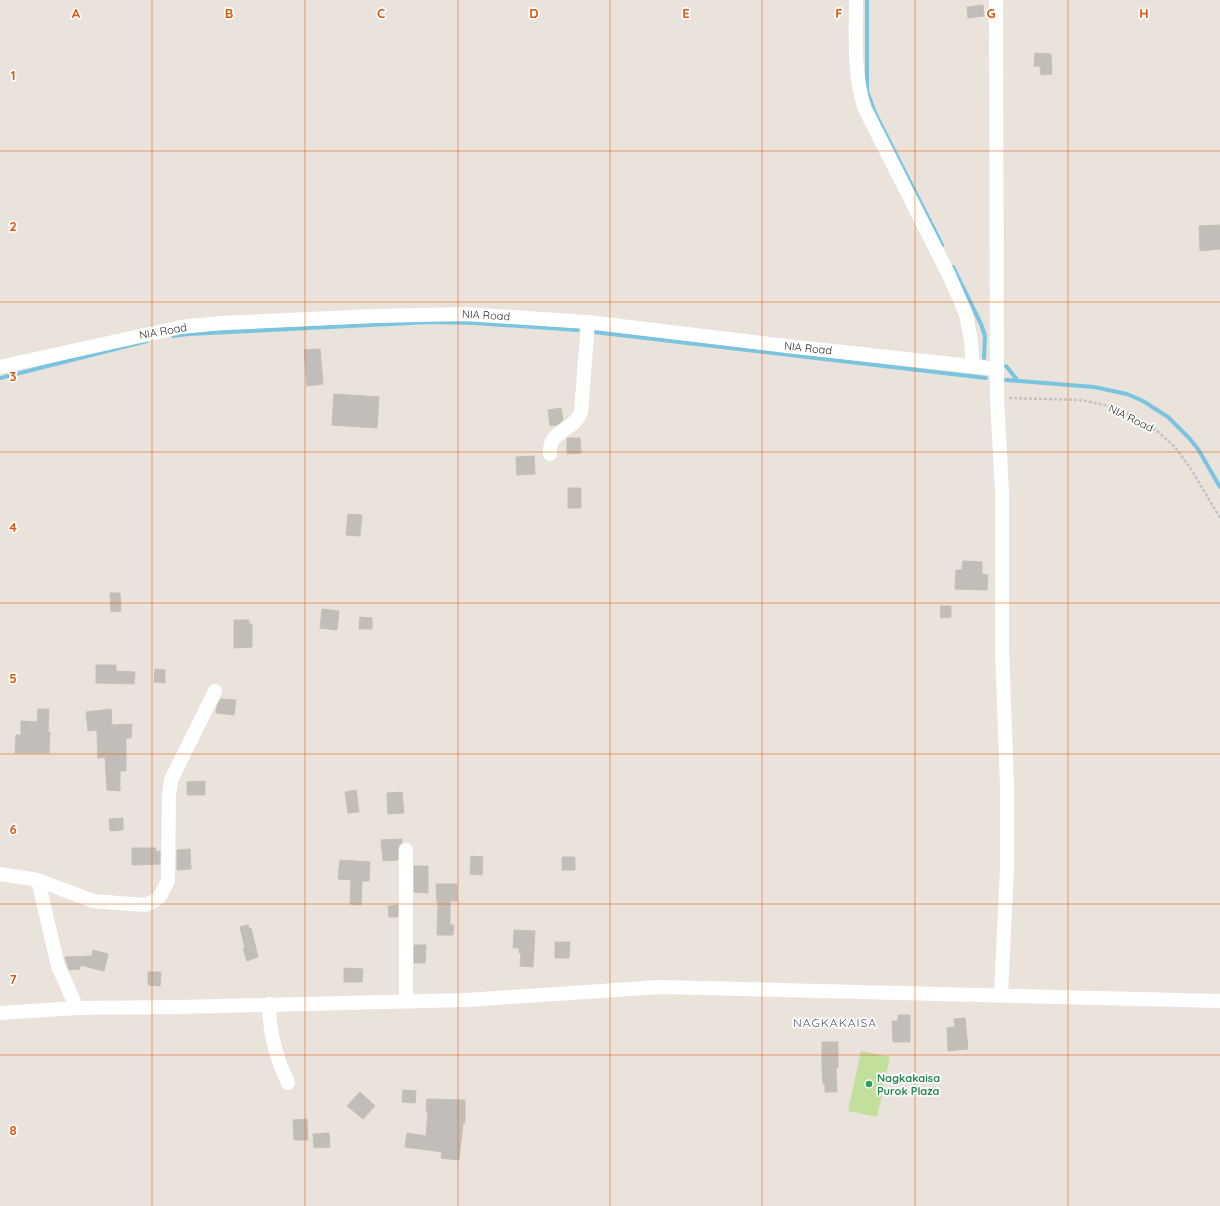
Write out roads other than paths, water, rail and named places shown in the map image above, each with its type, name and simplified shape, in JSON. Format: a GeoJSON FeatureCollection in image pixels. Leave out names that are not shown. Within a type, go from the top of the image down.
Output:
{"type":"FeatureCollection","features":[{"type":"Feature","properties":{"kind":"street"},"geometry":{"type":"LineString","coordinates":[[856,0],[856,58],[860,95],[874,129],[948,273],[966,314],[974,366]]}},
{"type":"Feature","properties":{"kind":"street"},"geometry":{"type":"LineString","coordinates":[[996,0],[997,398],[1002,492],[1002,649],[1007,785],[1007,868],[1001,995]]}},
{"type":"Feature","properties":{"kind":"street","name":"NIA Road"},"geometry":{"type":"LineString","coordinates":[[0,367],[181,327],[221,323],[375,316],[465,314],[588,322],[795,347],[997,369]]}},
{"type":"Feature","properties":{"kind":"street"},"geometry":{"type":"LineString","coordinates":[[550,454],[551,444],[553,441],[557,436],[575,423],[581,412],[588,322]]}},
{"type":"Feature","properties":{"kind":"street"},"geometry":{"type":"LineString","coordinates":[[0,874],[38,880],[94,902],[144,905],[154,902],[160,896],[168,881],[169,796],[171,780],[215,691]]}},
{"type":"Feature","properties":{"kind":"street"},"geometry":{"type":"LineString","coordinates":[[406,850],[406,1001]]}},
{"type":"Feature","properties":{"kind":"street"},"geometry":{"type":"LineString","coordinates":[[38,880],[58,966],[77,1008]]}},
{"type":"Feature","properties":{"kind":"street"},"geometry":{"type":"LineString","coordinates":[[0,1013],[77,1008],[466,1000],[660,987],[1220,1001]]}},
{"type":"Feature","properties":{"kind":"street"},"geometry":{"type":"LineString","coordinates":[[269,1004],[271,1035],[277,1056],[288,1083]]}},
{"type":"Feature","properties":{"kind":"waterway"},"geometry":{"type":"LineString","coordinates":[[867,0],[867,91],[875,113],[942,245]]}},
{"type":"Feature","properties":{"kind":"waterway"},"geometry":{"type":"LineString","coordinates":[[953,267],[981,324],[985,336],[984,358]]}},
{"type":"Feature","properties":{"kind":"waterway"},"geometry":{"type":"LineString","coordinates":[[173,336],[431,322],[475,323],[578,330]]}},
{"type":"Feature","properties":{"kind":"waterway"},"geometry":{"type":"LineString","coordinates":[[594,332],[986,378]]}},
{"type":"Feature","properties":{"kind":"waterway"},"geometry":{"type":"LineString","coordinates":[[0,378],[147,341]]}},
{"type":"Feature","properties":{"kind":"waterway"},"geometry":{"type":"LineString","coordinates":[[1006,366],[1018,381]]}},
{"type":"Feature","properties":{"kind":"waterway"},"geometry":{"type":"LineString","coordinates":[[1006,380],[1094,387],[1127,394],[1143,401],[1168,417],[1189,438],[1198,449],[1220,487]]}},
{"type":"Feature","properties":{"kind":"place","name":"Nagkakaisa Purok Plaza"},"geometry":{"type":"Point","coordinates":[869,1084]}},
{"type":"Feature","properties":{"kind":"district","name":"NAGKAKAISA"},"geometry":{"type":"Point","coordinates":[835,1023]}}]}
